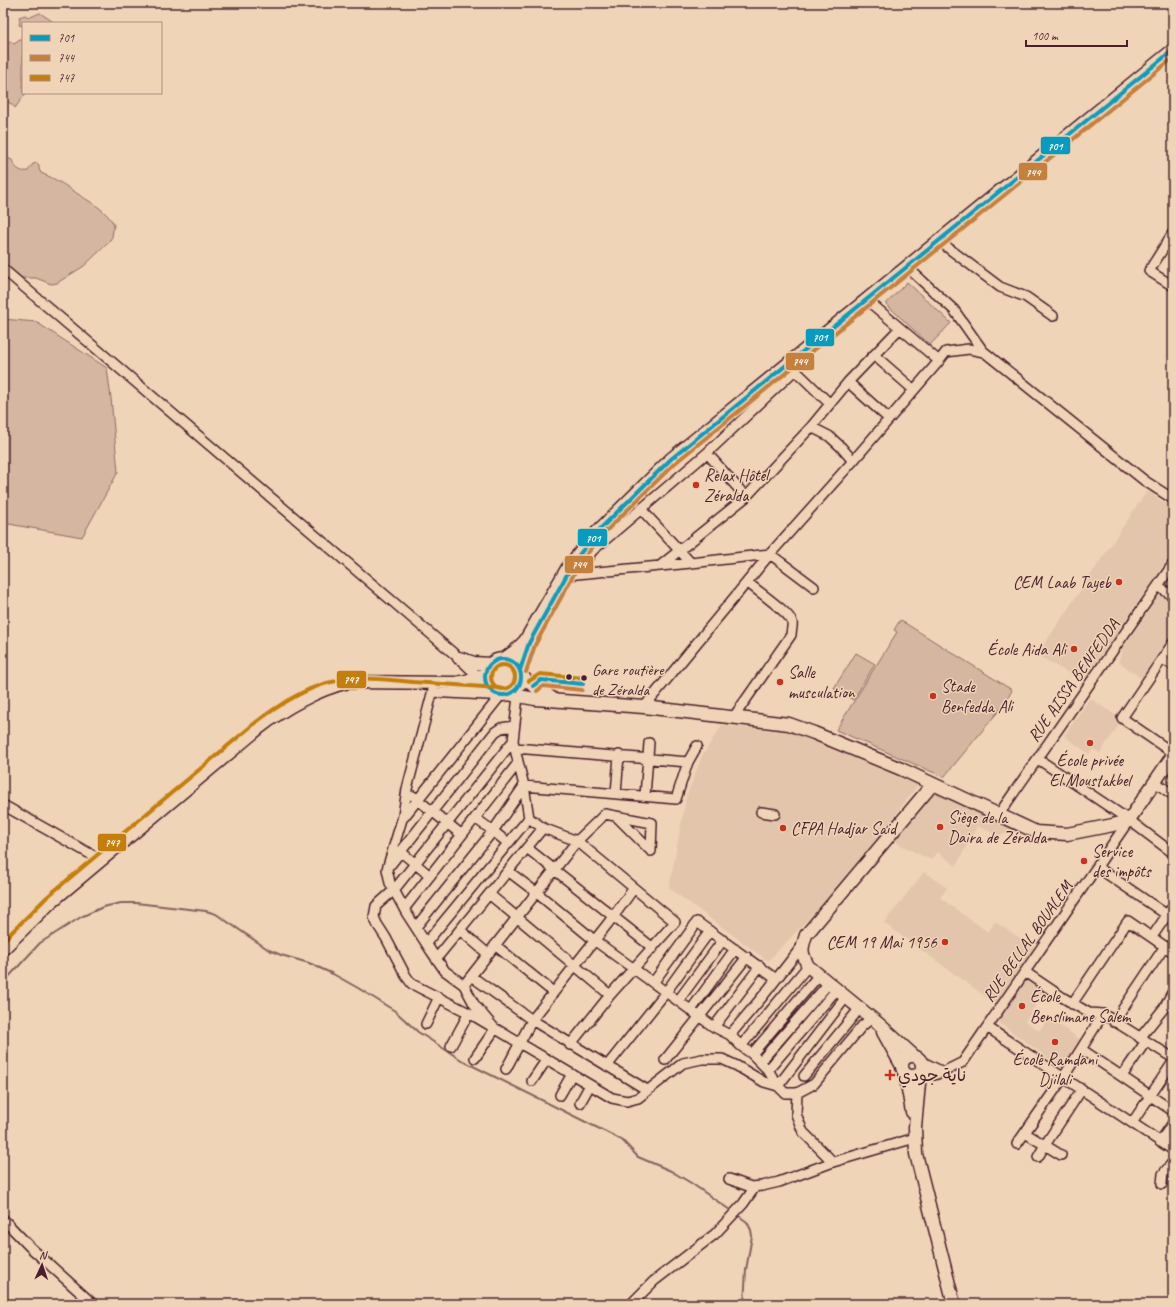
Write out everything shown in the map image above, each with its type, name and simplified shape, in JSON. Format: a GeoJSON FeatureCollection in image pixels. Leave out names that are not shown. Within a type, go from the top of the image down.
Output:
{"type":"FeatureCollection","features":[{"type":"Feature","properties":{"kind":"main road"},"geometry":{"type":"LineString","coordinates":[[3,949],[43,909],[273,717],[307,697],[342,683],[356,681],[423,684],[464,682],[485,675],[494,661],[504,659],[525,641],[564,574],[598,531],[671,459],[790,368],[867,300],[1173,50]]}},
{"type":"Feature","properties":{"kind":"main road"},"geometry":{"type":"LineString","coordinates":[[464,682],[466,673],[462,661],[474,663],[485,675],[489,688],[506,695],[513,692],[520,685],[521,672],[529,643],[575,560]]}},
{"type":"Feature","properties":{"kind":"main road"},"geometry":{"type":"LineString","coordinates":[[504,659],[514,662],[527,681],[554,699]]}},
{"type":"Feature","properties":{"kind":"main road"},"geometry":{"type":"LineString","coordinates":[[328,689],[368,685],[506,695],[644,707],[789,724],[895,766],[932,785],[1036,832],[1067,834],[1114,825],[1129,820],[1173,754]]}},
{"type":"Feature","properties":{"kind":"main road"},"geometry":{"type":"LineString","coordinates":[[932,785],[806,935],[802,945],[802,954],[808,966],[876,1022],[919,1065],[915,1133],[916,1154],[954,1304]]}},
{"type":"Feature","properties":{"kind":"main road"},"geometry":{"type":"LineString","coordinates":[[876,1022],[908,1075],[915,1076],[919,1065]]}},
{"type":"Feature","properties":{"kind":"main road"},"geometry":{"type":"LineString","coordinates":[[915,1133],[904,1070],[906,1058],[919,1065]]}},
{"type":"Feature","properties":{"kind":"street"},"geometry":{"type":"LineString","coordinates":[[1173,233],[1149,271],[1173,286]]}},
{"type":"Feature","properties":{"kind":"street"},"geometry":{"type":"LineString","coordinates":[[939,241],[1000,287],[1026,297],[1053,316]]}},
{"type":"Feature","properties":{"kind":"street"},"geometry":{"type":"LineString","coordinates":[[907,267],[954,310],[984,352],[1145,481],[1173,499]]}},
{"type":"Feature","properties":{"kind":"street"},"geometry":{"type":"LineString","coordinates":[[3,268],[462,661]]}},
{"type":"Feature","properties":{"kind":"street"},"geometry":{"type":"LineString","coordinates":[[867,300],[939,361]]}},
{"type":"Feature","properties":{"kind":"street"},"geometry":{"type":"LineString","coordinates":[[660,566],[746,497],[811,427],[848,382],[900,328]]}},
{"type":"Feature","properties":{"kind":"street"},"geometry":{"type":"LineString","coordinates":[[644,707],[770,554],[853,461],[946,352],[969,349],[984,352]]}},
{"type":"Feature","properties":{"kind":"street"},"geometry":{"type":"LineString","coordinates":[[874,355],[914,390]]}},
{"type":"Feature","properties":{"kind":"street"},"geometry":{"type":"LineString","coordinates":[[583,573],[585,563],[592,552],[707,453],[790,368],[830,404]]}},
{"type":"Feature","properties":{"kind":"street"},"geometry":{"type":"LineString","coordinates":[[848,382],[889,419]]}},
{"type":"Feature","properties":{"kind":"street"},"geometry":{"type":"LineString","coordinates":[[811,427],[829,436],[853,461]]}},
{"type":"Feature","properties":{"kind":"street"},"geometry":{"type":"LineString","coordinates":[[707,453],[746,497]]}},
{"type":"Feature","properties":{"kind":"street"},"geometry":{"type":"LineString","coordinates":[[641,509],[691,563]]}},
{"type":"Feature","properties":{"kind":"street"},"geometry":{"type":"LineString","coordinates":[[567,575],[770,554],[814,587]]}},
{"type":"Feature","properties":{"kind":"street","name":"RUE AISSA BENFEDDA"},"geometry":{"type":"LineString","coordinates":[[999,814],[1173,564]]}},
{"type":"Feature","properties":{"kind":"street"},"geometry":{"type":"LineString","coordinates":[[732,718],[791,635],[792,627],[792,623],[787,614],[747,582]]}},
{"type":"Feature","properties":{"kind":"street"},"geometry":{"type":"LineString","coordinates":[[1158,586],[1173,596]]}},
{"type":"Feature","properties":{"kind":"street"},"geometry":{"type":"LineString","coordinates":[[1173,643],[1122,718],[1173,754]]}},
{"type":"Feature","properties":{"kind":"street"},"geometry":{"type":"LineString","coordinates":[[1162,659],[1173,665]]}},
{"type":"Feature","properties":{"kind":"street"},"geometry":{"type":"LineString","coordinates":[[433,690],[407,789],[402,819],[387,869],[390,883],[404,909],[436,958],[445,971],[464,985],[474,1004],[495,1028]]}},
{"type":"Feature","properties":{"kind":"street"},"geometry":{"type":"LineString","coordinates":[[506,695],[514,726],[514,744],[524,786],[529,818],[544,828],[577,841],[675,922],[653,948],[633,968],[570,1044]]}},
{"type":"Feature","properties":{"kind":"street"},"geometry":{"type":"LineString","coordinates":[[402,819],[506,695]]}},
{"type":"Feature","properties":{"kind":"street"},"geometry":{"type":"LineString","coordinates":[[387,869],[494,732],[505,726],[514,726]]}},
{"type":"Feature","properties":{"kind":"street"},"geometry":{"type":"LineString","coordinates":[[645,796],[649,743]]}},
{"type":"Feature","properties":{"kind":"street"},"geometry":{"type":"LineString","coordinates":[[514,744],[688,762]]}},
{"type":"Feature","properties":{"kind":"street"},"geometry":{"type":"LineString","coordinates":[[514,744],[394,890],[376,906],[374,918],[412,984],[469,1013],[612,1098],[627,1101],[638,1098],[683,1063],[702,1059],[722,1059],[764,1082],[778,1086]]}},
{"type":"Feature","properties":{"kind":"street"},"geometry":{"type":"LineString","coordinates":[[524,786],[676,799],[688,762],[697,746]]}},
{"type":"Feature","properties":{"kind":"street"},"geometry":{"type":"LineString","coordinates":[[616,794],[619,755]]}},
{"type":"Feature","properties":{"kind":"street"},"geometry":{"type":"LineString","coordinates":[[1038,759],[1129,820],[1173,853]]}},
{"type":"Feature","properties":{"kind":"street"},"geometry":{"type":"LineString","coordinates":[[404,909],[518,763]]}},
{"type":"Feature","properties":{"kind":"street"},"geometry":{"type":"LineString","coordinates":[[1155,782],[1173,795]]}},
{"type":"Feature","properties":{"kind":"street"},"geometry":{"type":"LineString","coordinates":[[416,927],[493,831],[524,786]]}},
{"type":"Feature","properties":{"kind":"street"},"geometry":{"type":"LineString","coordinates":[[407,789],[432,812],[462,835]]}},
{"type":"Feature","properties":{"kind":"street"},"geometry":{"type":"LineString","coordinates":[[3,805],[102,860]]}},
{"type":"Feature","properties":{"kind":"street"},"geometry":{"type":"LineString","coordinates":[[761,812],[775,814]]}},
{"type":"Feature","properties":{"kind":"street"},"geometry":{"type":"LineString","coordinates":[[464,985],[577,841],[605,814],[616,816],[652,823],[650,851],[616,816]]}},
{"type":"Feature","properties":{"kind":"street"},"geometry":{"type":"LineString","coordinates":[[475,818],[508,843]]}},
{"type":"Feature","properties":{"kind":"street"},"geometry":{"type":"LineString","coordinates":[[426,943],[529,818]]}},
{"type":"Feature","properties":{"kind":"street","name":"RUE BELLAL BOUALEM"},"geometry":{"type":"LineString","coordinates":[[919,1065],[934,1074],[943,1072],[963,1062],[1129,820]]}},
{"type":"Feature","properties":{"kind":"street"},"geometry":{"type":"LineString","coordinates":[[436,958],[544,828]]}},
{"type":"Feature","properties":{"kind":"street"},"geometry":{"type":"LineString","coordinates":[[527,848],[653,948]]}},
{"type":"Feature","properties":{"kind":"street"},"geometry":{"type":"LineString","coordinates":[[400,851],[430,876]]}},
{"type":"Feature","properties":{"kind":"street"},"geometry":{"type":"LineString","coordinates":[[1098,867],[1170,917]]}},
{"type":"Feature","properties":{"kind":"street"},"geometry":{"type":"LineString","coordinates":[[508,871],[594,940],[714,1026],[730,1034],[768,1070],[778,1086],[785,1093],[797,1093],[814,1084],[862,1026],[876,1022]]}},
{"type":"Feature","properties":{"kind":"street"},"geometry":{"type":"LineString","coordinates":[[506,1069],[532,1020],[634,888]]}},
{"type":"Feature","properties":{"kind":"street"},"geometry":{"type":"LineString","coordinates":[[489,894],[610,995]]}},
{"type":"Feature","properties":{"kind":"street"},"geometry":{"type":"LineString","coordinates":[[1152,937],[1170,917],[1173,906]]}},
{"type":"Feature","properties":{"kind":"street"},"geometry":{"type":"LineString","coordinates":[[1072,1004],[1128,921],[1173,952]]}},
{"type":"Feature","properties":{"kind":"street"},"geometry":{"type":"LineString","coordinates":[[653,983],[697,922],[776,979]]}},
{"type":"Feature","properties":{"kind":"street"},"geometry":{"type":"LineString","coordinates":[[460,930],[488,954]]}},
{"type":"Feature","properties":{"kind":"street"},"geometry":{"type":"LineString","coordinates":[[607,1066],[666,992],[710,931]]}},
{"type":"Feature","properties":{"kind":"street"},"geometry":{"type":"LineString","coordinates":[[678,1001],[723,940]]}},
{"type":"Feature","properties":{"kind":"street"},"geometry":{"type":"LineString","coordinates":[[495,945],[553,992]]}},
{"type":"Feature","properties":{"kind":"street"},"geometry":{"type":"LineString","coordinates":[[730,1034],[763,996],[802,945]]}},
{"type":"Feature","properties":{"kind":"street"},"geometry":{"type":"LineString","coordinates":[[1114,1022],[1165,946]]}},
{"type":"Feature","properties":{"kind":"street"},"geometry":{"type":"LineString","coordinates":[[691,1010],[736,949]]}},
{"type":"Feature","properties":{"kind":"street"},"geometry":{"type":"LineString","coordinates":[[665,1060],[701,1017],[747,957]]}},
{"type":"Feature","properties":{"kind":"street"},"geometry":{"type":"LineString","coordinates":[[714,1026],[760,966]]}},
{"type":"Feature","properties":{"kind":"street"},"geometry":{"type":"LineString","coordinates":[[741,1046],[808,966]]}},
{"type":"Feature","properties":{"kind":"street"},"geometry":{"type":"LineString","coordinates":[[1025,972],[1072,1004],[1089,1013],[1103,1014],[1173,1058]]}},
{"type":"Feature","properties":{"kind":"street"},"geometry":{"type":"LineString","coordinates":[[752,1054],[819,975]]}},
{"type":"Feature","properties":{"kind":"street"},"geometry":{"type":"LineString","coordinates":[[470,976],[532,1020],[647,1090]]}},
{"type":"Feature","properties":{"kind":"street"},"geometry":{"type":"LineString","coordinates":[[760,1062],[796,1021],[833,986]]}},
{"type":"Feature","properties":{"kind":"street"},"geometry":{"type":"LineString","coordinates":[[768,1070],[833,986]]}},
{"type":"Feature","properties":{"kind":"street"},"geometry":{"type":"LineString","coordinates":[[1122,1076],[1173,991]]}},
{"type":"Feature","properties":{"kind":"street"},"geometry":{"type":"LineString","coordinates":[[763,996],[796,1021]]}},
{"type":"Feature","properties":{"kind":"street"},"geometry":{"type":"LineString","coordinates":[[426,1024],[439,997]]}},
{"type":"Feature","properties":{"kind":"street"},"geometry":{"type":"LineString","coordinates":[[778,1086],[846,997]]}},
{"type":"Feature","properties":{"kind":"street"},"geometry":{"type":"LineString","coordinates":[[804,1076],[860,1008]]}},
{"type":"Feature","properties":{"kind":"street"},"geometry":{"type":"LineString","coordinates":[[451,1046],[469,1013]]}},
{"type":"Feature","properties":{"kind":"street"},"geometry":{"type":"LineString","coordinates":[[1017,1144],[1063,1078],[1103,1014]]}},
{"type":"Feature","properties":{"kind":"street"},"geometry":{"type":"LineString","coordinates":[[987,1027],[1173,1150]]}},
{"type":"Feature","properties":{"kind":"street"},"geometry":{"type":"LineString","coordinates":[[475,1058],[495,1028]]}},
{"type":"Feature","properties":{"kind":"street"},"geometry":{"type":"LineString","coordinates":[[1081,1049],[1173,1111]]}},
{"type":"Feature","properties":{"kind":"street"},"geometry":{"type":"LineString","coordinates":[[532,1081],[546,1059]]}},
{"type":"Feature","properties":{"kind":"street"},"geometry":{"type":"LineString","coordinates":[[1132,1123],[1173,1062]]}},
{"type":"Feature","properties":{"kind":"street"},"geometry":{"type":"LineString","coordinates":[[793,1067],[814,1084]]}},
{"type":"Feature","properties":{"kind":"street"},"geometry":{"type":"LineString","coordinates":[[560,1095],[572,1074]]}},
{"type":"Feature","properties":{"kind":"street"},"geometry":{"type":"LineString","coordinates":[[580,1103],[590,1085]]}},
{"type":"Feature","properties":{"kind":"street"},"geometry":{"type":"LineString","coordinates":[[1038,1157],[1082,1089]]}},
{"type":"Feature","properties":{"kind":"street"},"geometry":{"type":"LineString","coordinates":[[797,1093],[796,1114],[803,1132],[833,1162]]}},
{"type":"Feature","properties":{"kind":"street"},"geometry":{"type":"LineString","coordinates":[[1160,1142],[1173,1122]]}},
{"type":"Feature","properties":{"kind":"street"},"geometry":{"type":"LineString","coordinates":[[729,1179],[751,1187],[779,1182],[915,1133]]}},
{"type":"Feature","properties":{"kind":"street"},"geometry":{"type":"LineString","coordinates":[[1025,1133],[1061,1155]]}},
{"type":"Feature","properties":{"kind":"street"},"geometry":{"type":"LineString","coordinates":[[1162,1184],[1163,1174],[1173,1162]]}},
{"type":"Feature","properties":{"kind":"street"},"geometry":{"type":"LineString","coordinates":[[631,1304],[654,1281],[715,1234],[743,1204],[755,1187]]}},
{"type":"Feature","properties":{"kind":"street"},"geometry":{"type":"LineString","coordinates":[[3,1219],[30,1247],[93,1304]]}},
{"type":"Feature","properties":{"kind":"shaded area"},"geometry":{"type":"Polygon","coordinates":[[[40,13],[54,22],[22,22],[22,26],[19,25],[19,17],[25,15],[30,17],[40,13]]]}},
{"type":"Feature","properties":{"kind":"shaded area"},"geometry":{"type":"Polygon","coordinates":[[[22,40],[22,94],[25,94],[15,108],[10,103],[3,101],[3,82],[8,84],[5,75],[3,75],[3,43],[10,41],[14,44],[22,40]]]}},
{"type":"Feature","properties":{"kind":"shaded area"},"geometry":{"type":"Polygon","coordinates":[[[3,156],[12,160],[14,165],[22,171],[28,171],[33,164],[37,163],[41,173],[62,183],[95,205],[107,215],[114,224],[112,237],[107,244],[84,266],[57,283],[51,284],[36,278],[22,278],[3,262],[3,156]]]}},
{"type":"Feature","properties":{"kind":"shaded area"},"geometry":{"type":"Polygon","coordinates":[[[907,282],[951,323],[930,345],[886,304],[907,282]]]}},
{"type":"Feature","properties":{"kind":"shaded area"},"geometry":{"type":"Polygon","coordinates":[[[3,319],[36,322],[107,368],[118,472],[82,537],[3,523],[3,319]]]}},
{"type":"Feature","properties":{"kind":"shaded area","name":"CEM Laab Tayeb"},"geometry":{"type":"Polygon","coordinates":[[[1151,490],[1156,493],[1154,496],[1173,508],[1173,552],[1083,681],[1037,655],[1147,491],[1149,493],[1151,490]]]}},
{"type":"Feature","properties":{"kind":"shaded area"},"geometry":{"type":"Polygon","coordinates":[[[1161,592],[1173,600],[1173,635],[1142,679],[1118,661],[1123,652],[1121,651],[1161,592]]]}},
{"type":"Feature","properties":{"kind":"shaded area","name":"Stade Benfedda Ali"},"geometry":{"type":"Polygon","coordinates":[[[900,620],[1012,690],[1006,702],[944,777],[836,730],[897,632],[894,630],[900,620]]]}},
{"type":"Feature","properties":{"kind":"shaded area"},"geometry":{"type":"Polygon","coordinates":[[[856,653],[875,664],[853,700],[834,688],[856,653]]]}},
{"type":"Feature","properties":{"kind":"shaded area"},"geometry":{"type":"Polygon","coordinates":[[[1090,698],[1122,720],[1100,753],[1093,749],[1089,754],[1064,736],[1090,698]]]}},
{"type":"Feature","properties":{"kind":"shaded area","name":"CFPA Hadjar Said"},"geometry":{"type":"Polygon","coordinates":[[[722,725],[792,732],[918,785],[862,858],[803,925],[768,961],[669,888],[686,798],[702,756],[722,725]]]}},
{"type":"Feature","properties":{"kind":"shaded area","name":"Siège de la Daira de Zéralda"},"geometry":{"type":"Polygon","coordinates":[[[933,789],[1013,825],[1014,830],[1000,836],[977,826],[956,866],[937,852],[931,860],[897,843],[895,838],[933,789]]]}},
{"type":"Feature","properties":{"kind":"shaded area","name":"CEM 19 Mai 1956"},"geometry":{"type":"Polygon","coordinates":[[[924,872],[947,888],[940,898],[988,932],[995,922],[1036,948],[996,1004],[884,923],[924,872]]]}},
{"type":"Feature","properties":{"kind":"shaded area"},"geometry":{"type":"Polygon","coordinates":[[[1028,978],[1046,990],[1025,1021],[1039,1031],[1049,1018],[1081,1040],[1062,1068],[997,1021],[1028,978]]]}},
{"type":"Feature","properties":{"kind":"waterway"},"geometry":{"type":"LineString","coordinates":[[3,983],[40,943],[81,917],[103,907],[121,903],[136,903],[206,911],[216,914],[269,950],[309,963],[358,988],[395,1011],[418,1032],[463,1061],[622,1140],[638,1157],[671,1171],[730,1210]]}},
{"type":"Feature","properties":{"kind":"waterway"},"geometry":{"type":"LineString","coordinates":[[739,1216],[747,1222],[752,1236],[746,1270],[744,1304]]}},
{"type":"Feature","properties":{"kind":"transit line","name":"701"},"geometry":{"type":"LineString","coordinates":[[520,670],[529,643],[575,560],[598,531],[671,459],[1173,50]]}},
{"type":"Feature","properties":{"kind":"transit line","name":"744"},"geometry":{"type":"LineString","coordinates":[[526,672],[535,645],[580,563],[602,535],[675,463],[1173,58]]}},
{"type":"Feature","properties":{"kind":"transit line","name":"701"},"geometry":{"type":"LineString","coordinates":[[507,659],[516,664],[520,670],[521,677],[520,684],[516,690],[507,695],[499,695],[490,690],[486,684],[485,673],[490,664],[496,660],[507,659]]}},
{"type":"Feature","properties":{"kind":"transit line","name":"747"},"geometry":{"type":"LineString","coordinates":[[503,665],[512,668],[515,677],[512,686],[503,689],[494,686],[491,677],[494,668],[503,665]]}},
{"type":"Feature","properties":{"kind":"transit line","name":"747"},"geometry":{"type":"LineString","coordinates":[[529,681],[540,674],[584,678]]}},
{"type":"Feature","properties":{"kind":"transit line","name":"747"},"geometry":{"type":"LineString","coordinates":[[3,941],[47,897],[255,723],[280,705],[298,695],[317,686],[348,679],[381,679],[498,688]]}},
{"type":"Feature","properties":{"kind":"transit line","name":"701"},"geometry":{"type":"LineString","coordinates":[[533,686],[541,680],[583,684]]}},
{"type":"Feature","properties":{"kind":"transit line","name":"744"},"geometry":{"type":"LineString","coordinates":[[537,691],[543,686],[582,690]]}},
{"type":"Feature","properties":{"kind":"place","name":"Relax Hôtel Zéralda"},"geometry":{"type":"Point","coordinates":[696,485]}},
{"type":"Feature","properties":{"kind":"place","name":"CEM Laab Tayeb"},"geometry":{"type":"Point","coordinates":[1119,582]}},
{"type":"Feature","properties":{"kind":"place","name":"École Aida Ali"},"geometry":{"type":"Point","coordinates":[1074,649]}},
{"type":"Feature","properties":{"kind":"place","name":"Gare routière de Zéralda"},"geometry":{"type":"Point","coordinates":[584,678]}},
{"type":"Feature","properties":{"kind":"place","name":"Salle musculation"},"geometry":{"type":"Point","coordinates":[780,682]}},
{"type":"Feature","properties":{"kind":"place","name":"Stade Benfedda Ali"},"geometry":{"type":"Point","coordinates":[933,696]}},
{"type":"Feature","properties":{"kind":"place","name":"École privée El Moustakbel"},"geometry":{"type":"Point","coordinates":[1090,743]}},
{"type":"Feature","properties":{"kind":"place","name":"Siège de la Daira de Zéralda"},"geometry":{"type":"Point","coordinates":[940,827]}},
{"type":"Feature","properties":{"kind":"place","name":"CFPA Hadjar Said"},"geometry":{"type":"Point","coordinates":[783,828]}},
{"type":"Feature","properties":{"kind":"place","name":"Service des impôts"},"geometry":{"type":"Point","coordinates":[1084,861]}},
{"type":"Feature","properties":{"kind":"place","name":"CEM 19 Mai 1956"},"geometry":{"type":"Point","coordinates":[945,942]}},
{"type":"Feature","properties":{"kind":"place","name":"École Benslimane Salem"},"geometry":{"type":"Point","coordinates":[1022,1006]}},
{"type":"Feature","properties":{"kind":"place","name":"École Ramdani Djilali"},"geometry":{"type":"Point","coordinates":[1055,1042]}},
{"type":"Feature","properties":{"kind":"place","name":"ناية جودي"},"geometry":{"type":"Point","coordinates":[890,1075]}}]}
